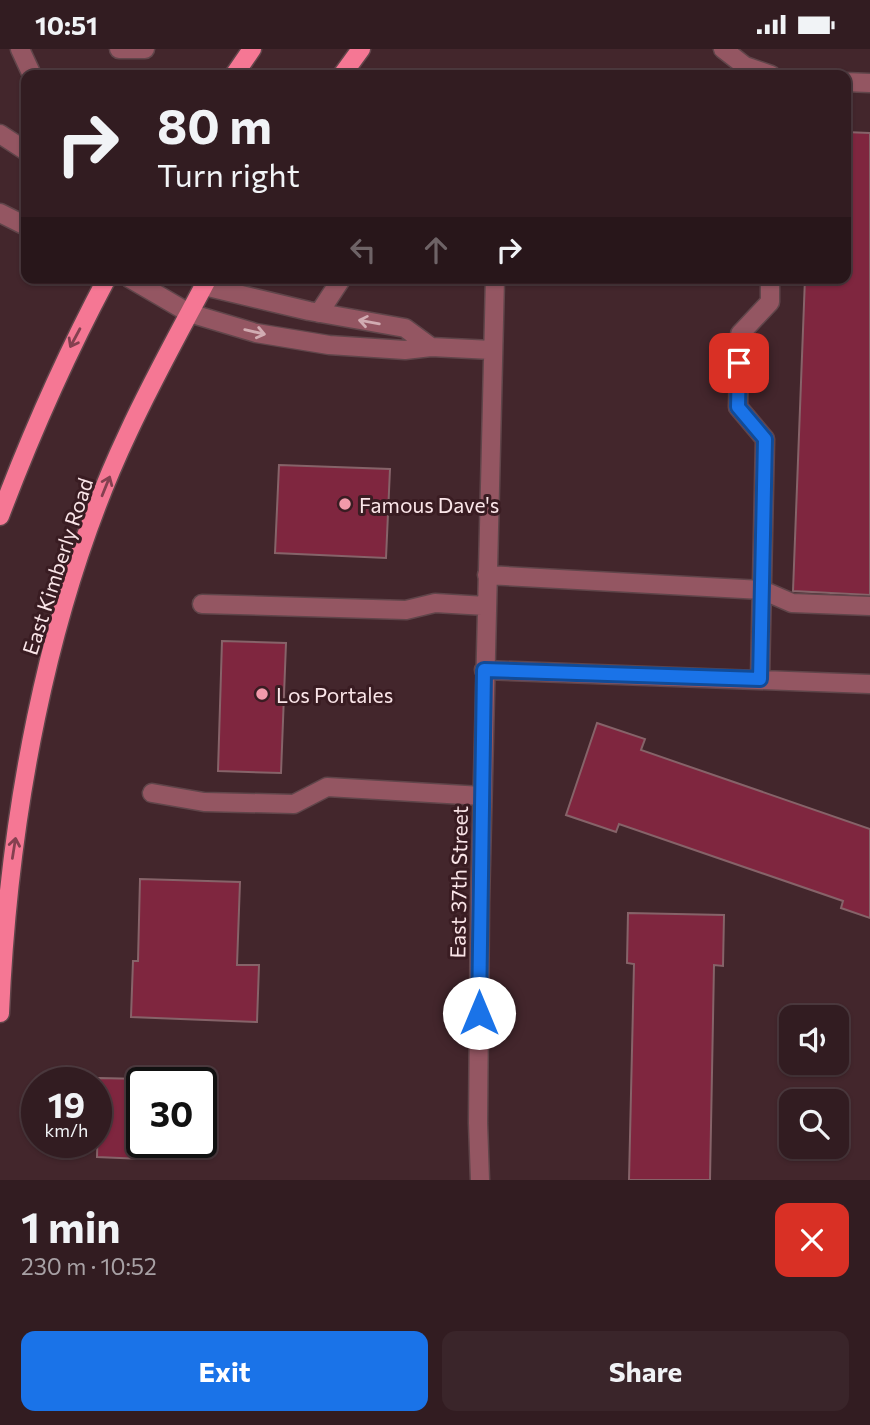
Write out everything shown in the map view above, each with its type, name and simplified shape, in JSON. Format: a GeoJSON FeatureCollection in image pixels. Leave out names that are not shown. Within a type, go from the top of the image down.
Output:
{"type":"FeatureCollection","features":[{"type":"Feature","properties":{"kind":"main road"},"geometry":{"type":"LineString","coordinates":[[237,70],[252,49]]}},
{"type":"Feature","properties":{"kind":"main road"},"geometry":{"type":"LineString","coordinates":[[346,70],[361,49]]}},
{"type":"Feature","properties":{"kind":"main road"},"geometry":{"type":"LineString","coordinates":[[0,516],[25,449],[70,347],[104,284]]}},
{"type":"Feature","properties":{"kind":"main road","name":"East Kimberly Road"},"geometry":{"type":"LineString","coordinates":[[0,1013],[10,870],[29,756],[56,631],[92,521],[127,434],[205,284]]}},
{"type":"Feature","properties":{"kind":"street"},"geometry":{"type":"LineString","coordinates":[[20,49],[30,70]]}},
{"type":"Feature","properties":{"kind":"street"},"geometry":{"type":"LineString","coordinates":[[119,49],[145,49]]}},
{"type":"Feature","properties":{"kind":"street"},"geometry":{"type":"LineString","coordinates":[[723,49],[745,66],[757,70]]}},
{"type":"Feature","properties":{"kind":"street"},"geometry":{"type":"LineString","coordinates":[[851,82],[870,83]]}},
{"type":"Feature","properties":{"kind":"street"},"geometry":{"type":"LineString","coordinates":[[0,134],[21,148]]}},
{"type":"Feature","properties":{"kind":"street"},"geometry":{"type":"LineString","coordinates":[[0,213],[21,224]]}},
{"type":"Feature","properties":{"kind":"street"},"geometry":{"type":"LineString","coordinates":[[139,284],[189,313],[256,333],[329,345],[405,350],[431,347],[492,350]]}},
{"type":"Feature","properties":{"kind":"street"},"geometry":{"type":"LineString","coordinates":[[213,284],[319,313],[405,328],[431,347]]}},
{"type":"Feature","properties":{"kind":"street"},"geometry":{"type":"LineString","coordinates":[[319,313],[338,284]]}},
{"type":"Feature","properties":{"kind":"street","name":"East 37th Street"},"geometry":{"type":"LineString","coordinates":[[480,1180],[478,1123],[484,670],[495,284]]}},
{"type":"Feature","properties":{"kind":"street"},"geometry":{"type":"LineString","coordinates":[[760,679],[765,439],[738,407],[738,374],[740,334],[770,302],[770,284]]}},
{"type":"Feature","properties":{"kind":"street"},"geometry":{"type":"LineString","coordinates":[[487,575],[762,590],[792,603],[870,606]]}},
{"type":"Feature","properties":{"kind":"street"},"geometry":{"type":"LineString","coordinates":[[202,604],[406,610],[435,603],[486,606]]}},
{"type":"Feature","properties":{"kind":"street"},"geometry":{"type":"LineString","coordinates":[[484,670],[870,684]]}},
{"type":"Feature","properties":{"kind":"street"},"geometry":{"type":"LineString","coordinates":[[152,793],[204,802],[294,804],[327,787],[482,796]]}},
{"type":"Feature","properties":{"kind":"building"},"geometry":{"type":"Polygon","coordinates":[[[851,132],[870,133],[870,595],[793,591],[805,284],[851,284],[851,132]]]}},
{"type":"Feature","properties":{"kind":"building"},"geometry":{"type":"Polygon","coordinates":[[[279,465],[390,469],[386,558],[275,553],[279,465]]]}},
{"type":"Feature","properties":{"kind":"building"},"geometry":{"type":"Polygon","coordinates":[[[222,641],[286,643],[281,773],[218,771],[222,641]]]}},
{"type":"Feature","properties":{"kind":"building"},"geometry":{"type":"Polygon","coordinates":[[[597,723],[645,739],[641,750],[870,829],[870,918],[841,908],[843,901],[619,824],[616,832],[566,815],[597,723]]]}},
{"type":"Feature","properties":{"kind":"building"},"geometry":{"type":"Polygon","coordinates":[[[140,879],[240,882],[237,965],[259,965],[257,1022],[131,1017],[133,961],[138,961],[140,879]]]}},
{"type":"Feature","properties":{"kind":"building"},"geometry":{"type":"Polygon","coordinates":[[[628,913],[724,915],[723,966],[714,965],[710,1180],[629,1180],[634,964],[627,963],[628,913]]]}},
{"type":"Feature","properties":{"kind":"building"},"geometry":{"type":"Polygon","coordinates":[[[112,1078],[126,1079],[126,1158],[142,1159],[112,1158],[112,1078]]]}},
{"type":"Feature","properties":{"kind":"place","name":"Famous Dave's"},"geometry":{"type":"Point","coordinates":[345,504]}},
{"type":"Feature","properties":{"kind":"place","name":"Los Portales"},"geometry":{"type":"Point","coordinates":[262,694]}},
{"type":"Feature","properties":{"kind":"route"},"geometry":{"type":"LineString","coordinates":[[479,1013],[484,670],[760,679],[765,439],[738,407],[739,363]]}}]}
